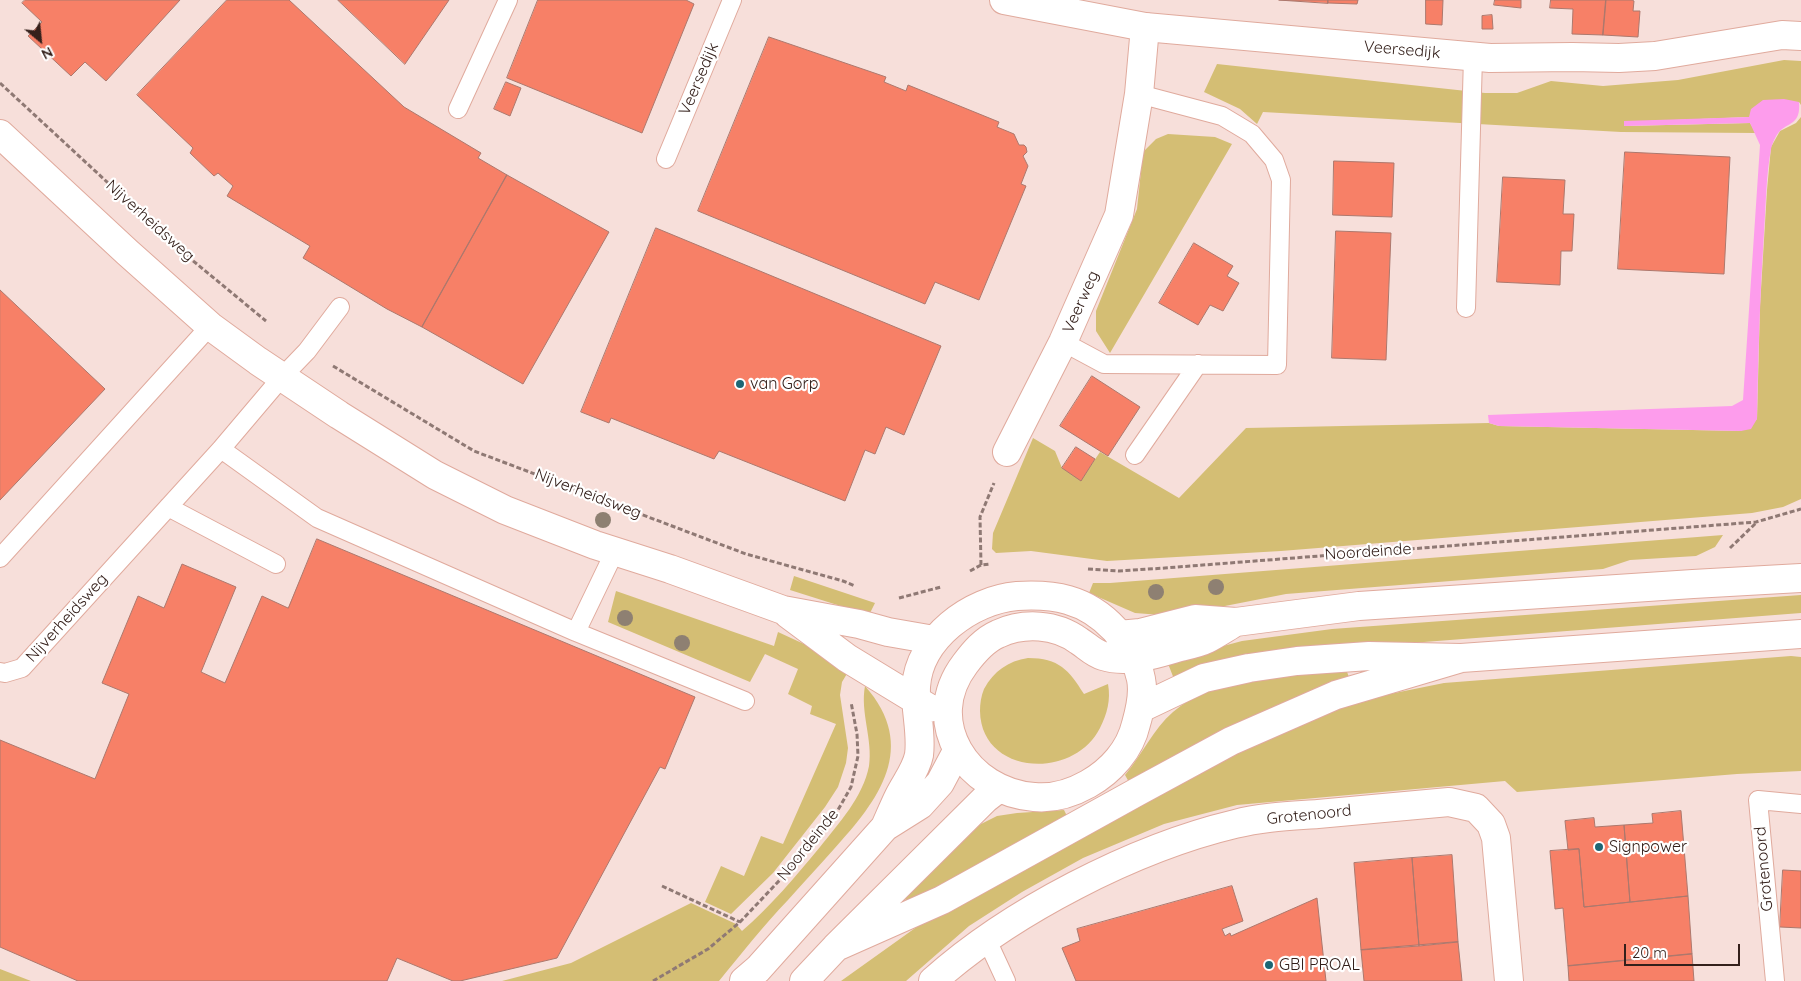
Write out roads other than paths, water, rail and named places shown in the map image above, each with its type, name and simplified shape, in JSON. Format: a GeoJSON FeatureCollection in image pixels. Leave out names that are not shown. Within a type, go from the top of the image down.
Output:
{"type":"FeatureCollection","features":[{"type":"Feature","properties":{"kind":"main road","name":"Veersedijk"},"geometry":{"type":"LineString","coordinates":[[1004,0],[1145,27],[1473,57],[1619,58],[1655,56],[1782,35],[1801,36]]}},
{"type":"Feature","properties":{"kind":"main road","name":"Veerweg"},"geometry":{"type":"LineString","coordinates":[[1007,452],[1063,342],[1119,215],[1139,94],[1145,27]]}},
{"type":"Feature","properties":{"kind":"main road"},"geometry":{"type":"LineString","coordinates":[[0,134],[120,246],[210,326],[282,377],[435,475],[505,510],[783,610],[934,640]]}},
{"type":"Feature","properties":{"kind":"main road"},"geometry":{"type":"LineString","coordinates":[[1119,635],[1140,633],[1195,619],[1236,622],[1359,606],[1801,578]]}},
{"type":"Feature","properties":{"kind":"main road"},"geometry":{"type":"LineString","coordinates":[[885,827],[899,796],[915,769],[919,754],[916,685],[923,661],[934,640],[965,614],[987,602],[1013,596],[1042,595],[1069,600],[1099,615],[1119,635],[1135,658],[1142,682],[1141,708],[1133,736],[1120,758],[1101,777],[1075,791],[1046,798],[1022,796],[998,789],[971,768],[957,751],[948,718],[947,706],[950,688],[962,668],[980,645],[998,634],[1044,626],[1068,634],[1102,656],[1117,659],[1135,658],[1151,656],[1206,640],[1236,622]]}},
{"type":"Feature","properties":{"kind":"main road"},"geometry":{"type":"LineString","coordinates":[[783,610],[860,665],[948,718]]}},
{"type":"Feature","properties":{"kind":"main road"},"geometry":{"type":"LineString","coordinates":[[1141,708],[1204,678],[1249,668],[1297,661],[1369,656],[1461,658],[1801,634]]}},
{"type":"Feature","properties":{"kind":"main road"},"geometry":{"type":"LineString","coordinates":[[836,947],[942,900],[1231,741],[1336,695],[1461,658]]}},
{"type":"Feature","properties":{"kind":"main road"},"geometry":{"type":"LineString","coordinates":[[744,981],[758,969],[885,827],[920,805],[940,783],[957,751]]}},
{"type":"Feature","properties":{"kind":"main road"},"geometry":{"type":"LineString","coordinates":[[804,981],[985,799],[998,789]]}},
{"type":"Feature","properties":{"kind":"main road","name":"Grotenoord"},"geometry":{"type":"LineString","coordinates":[[933,981],[949,967],[1006,926],[1046,902],[1121,864],[1191,836],[1236,823],[1449,802],[1476,808],[1491,824],[1496,838],[1509,981]]}},
{"type":"Feature","properties":{"kind":"lane"},"geometry":{"type":"LineString","coordinates":[[458,109],[508,0]]}},
{"type":"Feature","properties":{"kind":"lane","name":"Veersedijk"},"geometry":{"type":"LineString","coordinates":[[666,159],[732,0]]}},
{"type":"Feature","properties":{"kind":"lane"},"geometry":{"type":"LineString","coordinates":[[1466,308],[1473,57]]}},
{"type":"Feature","properties":{"kind":"lane"},"geometry":{"type":"LineString","coordinates":[[1063,342],[1104,364],[1277,365],[1280,180],[1274,160],[1252,134],[1222,116],[1139,94]]}},
{"type":"Feature","properties":{"kind":"lane","name":"Nijverheidsweg"},"geometry":{"type":"LineString","coordinates":[[0,672],[5,673],[22,668],[221,449],[282,377],[307,351],[340,307]]}},
{"type":"Feature","properties":{"kind":"lane"},"geometry":{"type":"LineString","coordinates":[[0,558],[210,326]]}},
{"type":"Feature","properties":{"kind":"lane"},"geometry":{"type":"LineString","coordinates":[[1136,455],[1198,364]]}},
{"type":"Feature","properties":{"kind":"lane"},"geometry":{"type":"LineString","coordinates":[[221,449],[317,518],[576,632],[745,701]]}},
{"type":"Feature","properties":{"kind":"lane"},"geometry":{"type":"LineString","coordinates":[[168,507],[276,564]]}},
{"type":"Feature","properties":{"kind":"lane"},"geometry":{"type":"LineString","coordinates":[[576,632],[615,551]]}},
{"type":"Feature","properties":{"kind":"lane","name":"Grotenoord"},"geometry":{"type":"LineString","coordinates":[[1775,981],[1758,800],[1801,804]]}},
{"type":"Feature","properties":{"kind":"lane"},"geometry":{"type":"LineString","coordinates":[[988,940],[1006,981]]}},
{"type":"Feature","properties":{"kind":"place","name":"van Gorp"},"geometry":{"type":"Point","coordinates":[740,384]}},
{"type":"Feature","properties":{"kind":"place","name":"Signpower"},"geometry":{"type":"Point","coordinates":[1599,847]}},
{"type":"Feature","properties":{"kind":"place","name":"GBI PROAL"},"geometry":{"type":"Point","coordinates":[1269,965]}}]}
